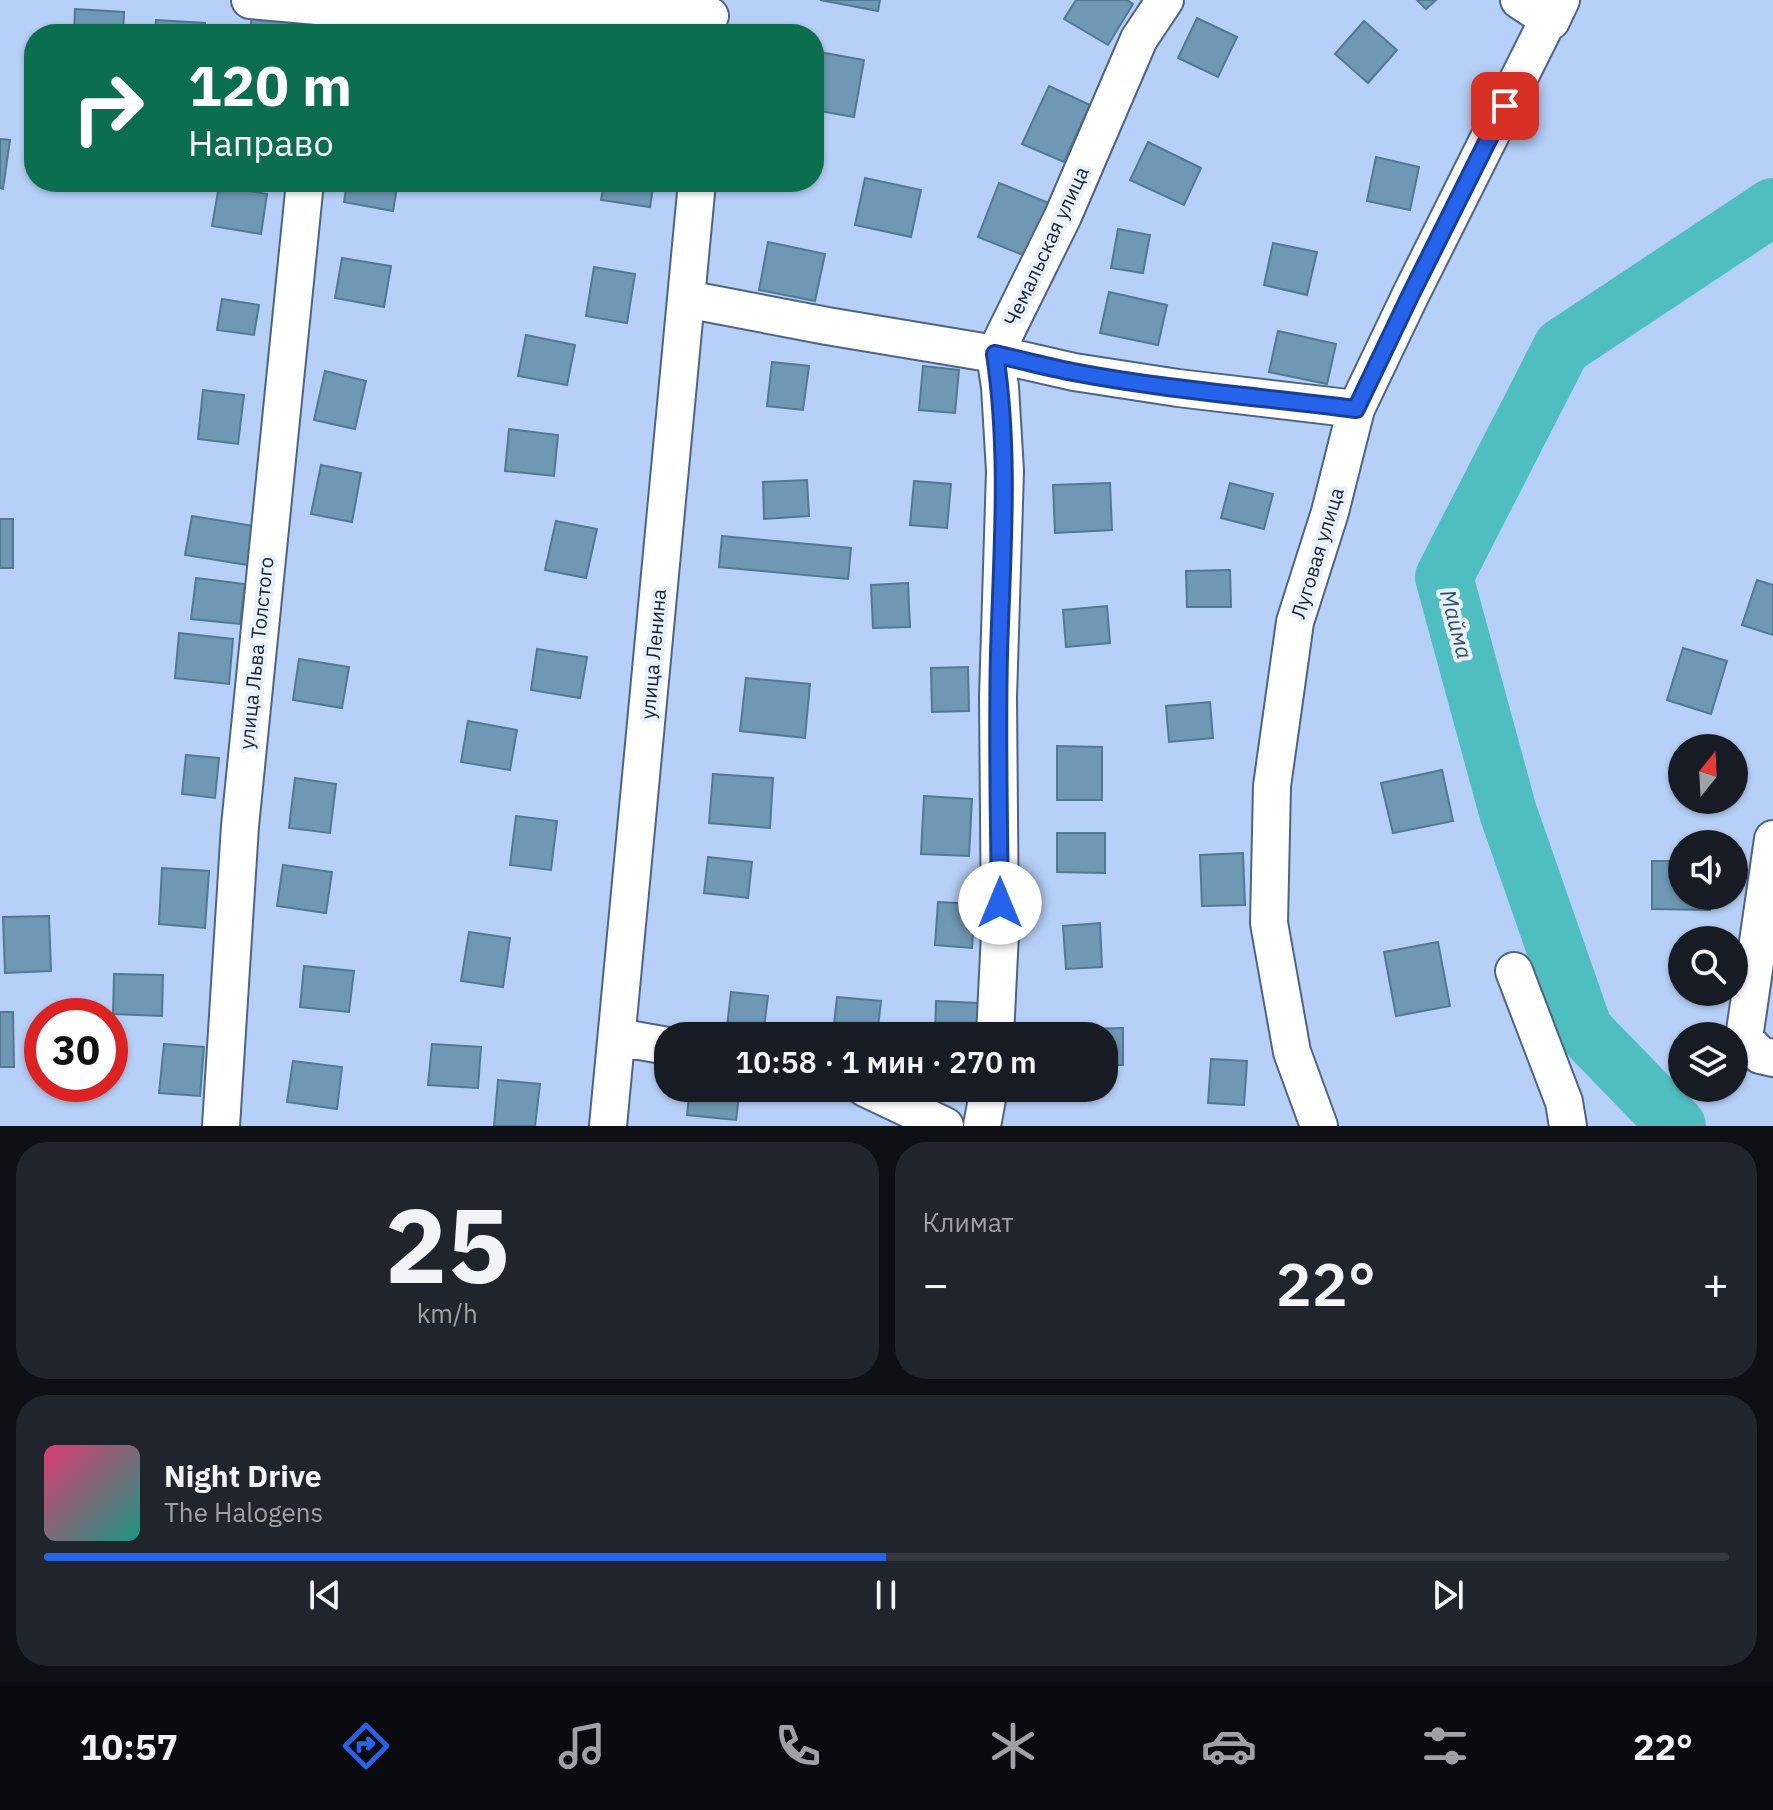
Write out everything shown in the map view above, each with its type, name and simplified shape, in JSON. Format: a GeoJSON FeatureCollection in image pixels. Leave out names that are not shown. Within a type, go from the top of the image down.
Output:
{"type":"FeatureCollection","features":[{"type":"Feature","properties":{"kind":"street"},"geometry":{"type":"LineString","coordinates":[[250,0],[316,13],[710,17]]}},
{"type":"Feature","properties":{"kind":"street","name":"Чемальская улица"},"geometry":{"type":"LineString","coordinates":[[995,354],[1063,216],[1139,39],[1165,0]]}},
{"type":"Feature","properties":{"kind":"street","name":"Луговая улица"},"geometry":{"type":"LineString","coordinates":[[1319,1126],[1292,1052],[1269,923],[1272,786],[1295,622],[1330,512],[1356,409],[1546,24],[1556,10],[1519,0]]}},
{"type":"Feature","properties":{"kind":"street","name":"улица Льва Толстого"},"geometry":{"type":"LineString","coordinates":[[221,1126],[240,826],[304,192]]}},
{"type":"Feature","properties":{"kind":"street","name":"улица Ленина"},"geometry":{"type":"LineString","coordinates":[[608,1126],[696,192]]}},
{"type":"Feature","properties":{"kind":"street"},"geometry":{"type":"LineString","coordinates":[[686,299],[995,354],[1089,375],[1356,409]]}},
{"type":"Feature","properties":{"kind":"street"},"geometry":{"type":"LineString","coordinates":[[995,354],[1005,471],[998,697],[1000,933],[996,1022]]}},
{"type":"Feature","properties":{"kind":"street"},"geometry":{"type":"LineString","coordinates":[[1773,839],[1744,1038],[1760,1055],[1773,1058]]}},
{"type":"Feature","properties":{"kind":"street"},"geometry":{"type":"LineString","coordinates":[[1514,971],[1564,1102],[1568,1126]]}},
{"type":"Feature","properties":{"kind":"street"},"geometry":{"type":"LineString","coordinates":[[617,1037],[654,1044]]}},
{"type":"Feature","properties":{"kind":"street"},"geometry":{"type":"LineString","coordinates":[[894,1102],[945,1126]]}},
{"type":"Feature","properties":{"kind":"street"},"geometry":{"type":"LineString","coordinates":[[982,1126],[986,1102]]}},
{"type":"Feature","properties":{"kind":"building"},"geometry":{"type":"Polygon","coordinates":[[[820,0],[880,0],[878,11],[820,0]]]}},
{"type":"Feature","properties":{"kind":"building"},"geometry":{"type":"Polygon","coordinates":[[[1076,0],[1127,0],[1133,4],[1108,45],[1064,19],[1076,0]]]}},
{"type":"Feature","properties":{"kind":"building"},"geometry":{"type":"Polygon","coordinates":[[[1417,0],[1436,0],[1426,9],[1417,0]]]}},
{"type":"Feature","properties":{"kind":"building"},"geometry":{"type":"Polygon","coordinates":[[[75,9],[124,12],[123,24],[74,24],[75,9]]]}},
{"type":"Feature","properties":{"kind":"building"},"geometry":{"type":"Polygon","coordinates":[[[252,13],[296,19],[296,24],[251,24],[252,13]]]}},
{"type":"Feature","properties":{"kind":"building"},"geometry":{"type":"Polygon","coordinates":[[[1197,18],[1237,37],[1218,77],[1178,58],[1197,18]]]}},
{"type":"Feature","properties":{"kind":"building"},"geometry":{"type":"Polygon","coordinates":[[[156,20],[205,23],[205,24],[156,24],[156,20]]]}},
{"type":"Feature","properties":{"kind":"building"},"geometry":{"type":"Polygon","coordinates":[[[1364,21],[1397,50],[1368,83],[1335,54],[1364,21]]]}},
{"type":"Feature","properties":{"kind":"building"},"geometry":{"type":"Polygon","coordinates":[[[824,53],[864,60],[854,117],[824,112],[824,53]]]}},
{"type":"Feature","properties":{"kind":"building"},"geometry":{"type":"Polygon","coordinates":[[[1049,86],[1090,105],[1064,162],[1022,144],[1049,86]]]}},
{"type":"Feature","properties":{"kind":"building"},"geometry":{"type":"Polygon","coordinates":[[[0,139],[10,140],[3,189],[0,188],[0,139]]]}},
{"type":"Feature","properties":{"kind":"building"},"geometry":{"type":"Polygon","coordinates":[[[1148,142],[1201,168],[1184,205],[1130,180],[1148,142]]]}},
{"type":"Feature","properties":{"kind":"building"},"geometry":{"type":"Polygon","coordinates":[[[1376,157],[1419,167],[1410,210],[1367,201],[1376,157]]]}},
{"type":"Feature","properties":{"kind":"building"},"geometry":{"type":"Polygon","coordinates":[[[865,178],[921,190],[911,237],[855,225],[865,178]]]}},
{"type":"Feature","properties":{"kind":"building"},"geometry":{"type":"Polygon","coordinates":[[[999,183],[1054,205],[1033,259],[978,237],[999,183]]]}},
{"type":"Feature","properties":{"kind":"building"},"geometry":{"type":"Polygon","coordinates":[[[218,192],[267,194],[261,234],[212,226],[218,192]]]}},
{"type":"Feature","properties":{"kind":"building"},"geometry":{"type":"Polygon","coordinates":[[[346,192],[396,192],[393,211],[344,202],[346,192]]]}},
{"type":"Feature","properties":{"kind":"building"},"geometry":{"type":"Polygon","coordinates":[[[602,192],[652,192],[650,207],[601,200],[602,192]]]}},
{"type":"Feature","properties":{"kind":"building"},"geometry":{"type":"Polygon","coordinates":[[[1118,229],[1150,235],[1143,273],[1111,268],[1118,229]]]}},
{"type":"Feature","properties":{"kind":"building"},"geometry":{"type":"Polygon","coordinates":[[[768,242],[825,254],[815,301],[759,290],[768,242]]]}},
{"type":"Feature","properties":{"kind":"building"},"geometry":{"type":"Polygon","coordinates":[[[1273,243],[1317,252],[1307,295],[1264,285],[1273,243]]]}},
{"type":"Feature","properties":{"kind":"building"},"geometry":{"type":"Polygon","coordinates":[[[342,258],[391,266],[384,307],[335,298],[342,258]]]}},
{"type":"Feature","properties":{"kind":"building"},"geometry":{"type":"Polygon","coordinates":[[[594,267],[635,274],[627,323],[586,316],[594,267]]]}},
{"type":"Feature","properties":{"kind":"building"},"geometry":{"type":"Polygon","coordinates":[[[1109,292],[1167,305],[1158,345],[1100,333],[1109,292]]]}},
{"type":"Feature","properties":{"kind":"building"},"geometry":{"type":"Polygon","coordinates":[[[222,299],[259,305],[254,335],[217,330],[222,299]]]}},
{"type":"Feature","properties":{"kind":"building"},"geometry":{"type":"Polygon","coordinates":[[[1278,331],[1336,344],[1327,384],[1269,372],[1278,331]]]}},
{"type":"Feature","properties":{"kind":"building"},"geometry":{"type":"Polygon","coordinates":[[[526,335],[575,345],[567,385],[518,376],[526,335]]]}},
{"type":"Feature","properties":{"kind":"building"},"geometry":{"type":"Polygon","coordinates":[[[772,362],[809,366],[803,410],[767,406],[772,362]]]}},
{"type":"Feature","properties":{"kind":"building"},"geometry":{"type":"Polygon","coordinates":[[[923,366],[959,370],[955,413],[919,410],[923,366]]]}},
{"type":"Feature","properties":{"kind":"building"},"geometry":{"type":"Polygon","coordinates":[[[325,371],[366,381],[355,429],[314,420],[325,371]]]}},
{"type":"Feature","properties":{"kind":"building"},"geometry":{"type":"Polygon","coordinates":[[[203,390],[244,395],[238,444],[198,439],[203,390]]]}},
{"type":"Feature","properties":{"kind":"building"},"geometry":{"type":"Polygon","coordinates":[[[509,429],[558,435],[554,476],[505,471],[509,429]]]}},
{"type":"Feature","properties":{"kind":"building"},"geometry":{"type":"Polygon","coordinates":[[[321,465],[361,473],[352,522],[311,514],[321,465]]]}},
{"type":"Feature","properties":{"kind":"building"},"geometry":{"type":"Polygon","coordinates":[[[807,480],[809,516],[764,519],[763,482],[807,480]]]}},
{"type":"Feature","properties":{"kind":"building"},"geometry":{"type":"Polygon","coordinates":[[[914,481],[951,484],[947,528],[910,525],[914,481]]]}},
{"type":"Feature","properties":{"kind":"building"},"geometry":{"type":"Polygon","coordinates":[[[1110,483],[1112,530],[1055,533],[1053,485],[1110,483]]]}},
{"type":"Feature","properties":{"kind":"building"},"geometry":{"type":"Polygon","coordinates":[[[1230,483],[1273,494],[1264,529],[1221,518],[1230,483]]]}},
{"type":"Feature","properties":{"kind":"building"},"geometry":{"type":"Polygon","coordinates":[[[192,516],[254,526],[248,565],[185,555],[192,516]]]}},
{"type":"Feature","properties":{"kind":"building"},"geometry":{"type":"Polygon","coordinates":[[[0,519],[13,519],[13,568],[0,568],[0,519]]]}},
{"type":"Feature","properties":{"kind":"building"},"geometry":{"type":"Polygon","coordinates":[[[556,521],[597,529],[586,578],[545,570],[556,521]]]}},
{"type":"Feature","properties":{"kind":"building"},"geometry":{"type":"Polygon","coordinates":[[[722,536],[851,548],[848,579],[719,567],[722,536]]]}},
{"type":"Feature","properties":{"kind":"building"},"geometry":{"type":"Polygon","coordinates":[[[1230,570],[1231,607],[1187,607],[1186,571],[1230,570]]]}},
{"type":"Feature","properties":{"kind":"building"},"geometry":{"type":"Polygon","coordinates":[[[196,578],[245,584],[240,624],[191,619],[196,578]]]}},
{"type":"Feature","properties":{"kind":"building"},"geometry":{"type":"Polygon","coordinates":[[[1757,580],[1773,585],[1773,635],[1742,625],[1757,580]]]}},
{"type":"Feature","properties":{"kind":"building"},"geometry":{"type":"Polygon","coordinates":[[[908,583],[910,627],[873,628],[871,585],[908,583]]]}},
{"type":"Feature","properties":{"kind":"building"},"geometry":{"type":"Polygon","coordinates":[[[1107,606],[1110,643],[1066,647],[1063,610],[1107,606]]]}},
{"type":"Feature","properties":{"kind":"building"},"geometry":{"type":"Polygon","coordinates":[[[179,633],[233,639],[229,684],[175,678],[179,633]]]}},
{"type":"Feature","properties":{"kind":"building"},"geometry":{"type":"Polygon","coordinates":[[[1683,648],[1727,661],[1711,714],[1667,700],[1683,648]]]}},
{"type":"Feature","properties":{"kind":"building"},"geometry":{"type":"Polygon","coordinates":[[[537,649],[587,657],[580,698],[531,690],[537,649]]]}},
{"type":"Feature","properties":{"kind":"building"},"geometry":{"type":"Polygon","coordinates":[[[299,659],[349,667],[342,708],[293,700],[299,659]]]}},
{"type":"Feature","properties":{"kind":"building"},"geometry":{"type":"Polygon","coordinates":[[[968,667],[969,711],[932,712],[931,668],[968,667]]]}},
{"type":"Feature","properties":{"kind":"building"},"geometry":{"type":"Polygon","coordinates":[[[746,678],[810,684],[805,738],[740,731],[746,678]]]}},
{"type":"Feature","properties":{"kind":"building"},"geometry":{"type":"Polygon","coordinates":[[[1210,702],[1213,738],[1169,742],[1166,706],[1210,702]]]}},
{"type":"Feature","properties":{"kind":"building"},"geometry":{"type":"Polygon","coordinates":[[[468,721],[517,730],[510,770],[461,762],[468,721]]]}},
{"type":"Feature","properties":{"kind":"building"},"geometry":{"type":"Polygon","coordinates":[[[1057,746],[1102,747],[1102,800],[1057,800],[1057,746]]]}},
{"type":"Feature","properties":{"kind":"building"},"geometry":{"type":"Polygon","coordinates":[[[186,755],[219,758],[215,798],[182,794],[186,755]]]}},
{"type":"Feature","properties":{"kind":"building"},"geometry":{"type":"Polygon","coordinates":[[[1442,770],[1453,821],[1393,833],[1381,783],[1442,770]]]}},
{"type":"Feature","properties":{"kind":"building"},"geometry":{"type":"Polygon","coordinates":[[[713,774],[773,778],[770,828],[709,823],[713,774]]]}},
{"type":"Feature","properties":{"kind":"building"},"geometry":{"type":"Polygon","coordinates":[[[295,778],[336,784],[330,833],[289,828],[295,778]]]}},
{"type":"Feature","properties":{"kind":"building"},"geometry":{"type":"Polygon","coordinates":[[[924,796],[972,799],[969,856],[921,854],[924,796]]]}},
{"type":"Feature","properties":{"kind":"building"},"geometry":{"type":"Polygon","coordinates":[[[516,816],[557,821],[551,870],[510,865],[516,816]]]}},
{"type":"Feature","properties":{"kind":"building"},"geometry":{"type":"Polygon","coordinates":[[[1057,833],[1105,833],[1105,873],[1057,872],[1057,833]]]}},
{"type":"Feature","properties":{"kind":"building"},"geometry":{"type":"Polygon","coordinates":[[[1243,853],[1245,905],[1202,906],[1200,855],[1243,853]]]}},
{"type":"Feature","properties":{"kind":"building"},"geometry":{"type":"Polygon","coordinates":[[[708,857],[752,862],[748,898],[704,893],[708,857]]]}},
{"type":"Feature","properties":{"kind":"building"},"geometry":{"type":"Polygon","coordinates":[[[1652,861],[1668,861],[1668,909],[1652,909],[1652,861]]]}},
{"type":"Feature","properties":{"kind":"building"},"geometry":{"type":"Polygon","coordinates":[[[283,865],[332,872],[326,913],[277,906],[283,865]]]}},
{"type":"Feature","properties":{"kind":"building"},"geometry":{"type":"Polygon","coordinates":[[[162,868],[209,871],[205,928],[159,924],[162,868]]]}},
{"type":"Feature","properties":{"kind":"building"},"geometry":{"type":"Polygon","coordinates":[[[938,902],[975,904],[972,948],[935,945],[938,902]]]}},
{"type":"Feature","properties":{"kind":"building"},"geometry":{"type":"Polygon","coordinates":[[[49,916],[51,971],[5,973],[3,917],[49,916]]]}},
{"type":"Feature","properties":{"kind":"building"},"geometry":{"type":"Polygon","coordinates":[[[1100,923],[1102,967],[1066,969],[1063,926],[1100,923]]]}},
{"type":"Feature","properties":{"kind":"building"},"geometry":{"type":"Polygon","coordinates":[[[469,932],[510,938],[503,987],[461,981],[469,932]]]}},
{"type":"Feature","properties":{"kind":"building"},"geometry":{"type":"Polygon","coordinates":[[[1438,942],[1450,1006],[1396,1016],[1384,952],[1438,942]]]}},
{"type":"Feature","properties":{"kind":"building"},"geometry":{"type":"Polygon","coordinates":[[[304,966],[354,971],[349,1012],[300,1007],[304,966]]]}},
{"type":"Feature","properties":{"kind":"building"},"geometry":{"type":"Polygon","coordinates":[[[114,974],[163,975],[162,1016],[128,1015],[128,998],[113,998],[114,974]]]}},
{"type":"Feature","properties":{"kind":"building"},"geometry":{"type":"Polygon","coordinates":[[[731,992],[768,996],[765,1022],[728,1022],[731,992]]]}},
{"type":"Feature","properties":{"kind":"building"},"geometry":{"type":"Polygon","coordinates":[[[837,997],[881,1001],[879,1022],[834,1022],[837,997]]]}},
{"type":"Feature","properties":{"kind":"building"},"geometry":{"type":"Polygon","coordinates":[[[936,1001],[978,1003],[977,1022],[935,1022],[936,1001]]]}},
{"type":"Feature","properties":{"kind":"building"},"geometry":{"type":"Polygon","coordinates":[[[0,1012],[13,1012],[14,1067],[0,1067],[0,1012]]]}},
{"type":"Feature","properties":{"kind":"building"},"geometry":{"type":"Polygon","coordinates":[[[1118,1028],[1123,1028],[1123,1065],[1118,1065],[1118,1028]]]}},
{"type":"Feature","properties":{"kind":"building"},"geometry":{"type":"Polygon","coordinates":[[[164,1044],[204,1047],[200,1096],[159,1093],[164,1044]]]}},
{"type":"Feature","properties":{"kind":"building"},"geometry":{"type":"Polygon","coordinates":[[[432,1044],[481,1047],[478,1088],[428,1085],[432,1044]]]}},
{"type":"Feature","properties":{"kind":"building"},"geometry":{"type":"Polygon","coordinates":[[[1211,1059],[1247,1061],[1244,1105],[1208,1103],[1211,1059]]]}},
{"type":"Feature","properties":{"kind":"building"},"geometry":{"type":"Polygon","coordinates":[[[293,1061],[342,1067],[337,1109],[287,1102],[293,1061]]]}},
{"type":"Feature","properties":{"kind":"building"},"geometry":{"type":"Polygon","coordinates":[[[498,1080],[540,1084],[535,1126],[494,1126],[498,1080]]]}},
{"type":"Feature","properties":{"kind":"building"},"geometry":{"type":"Polygon","coordinates":[[[688,1102],[738,1102],[736,1120],[687,1115],[688,1102]]]}},
{"type":"Feature","properties":{"kind":"waterway","name":"Майма"},"geometry":{"type":"LineString","coordinates":[[1677,1126],[1584,1030],[1508,812],[1444,577],[1562,347],[1773,207]]}},
{"type":"Feature","properties":{"kind":"route"},"geometry":{"type":"LineString","coordinates":[[1000,903],[998,697],[1005,471],[995,354],[1074,372],[1178,388],[1356,409],[1505,106]]}}]}
